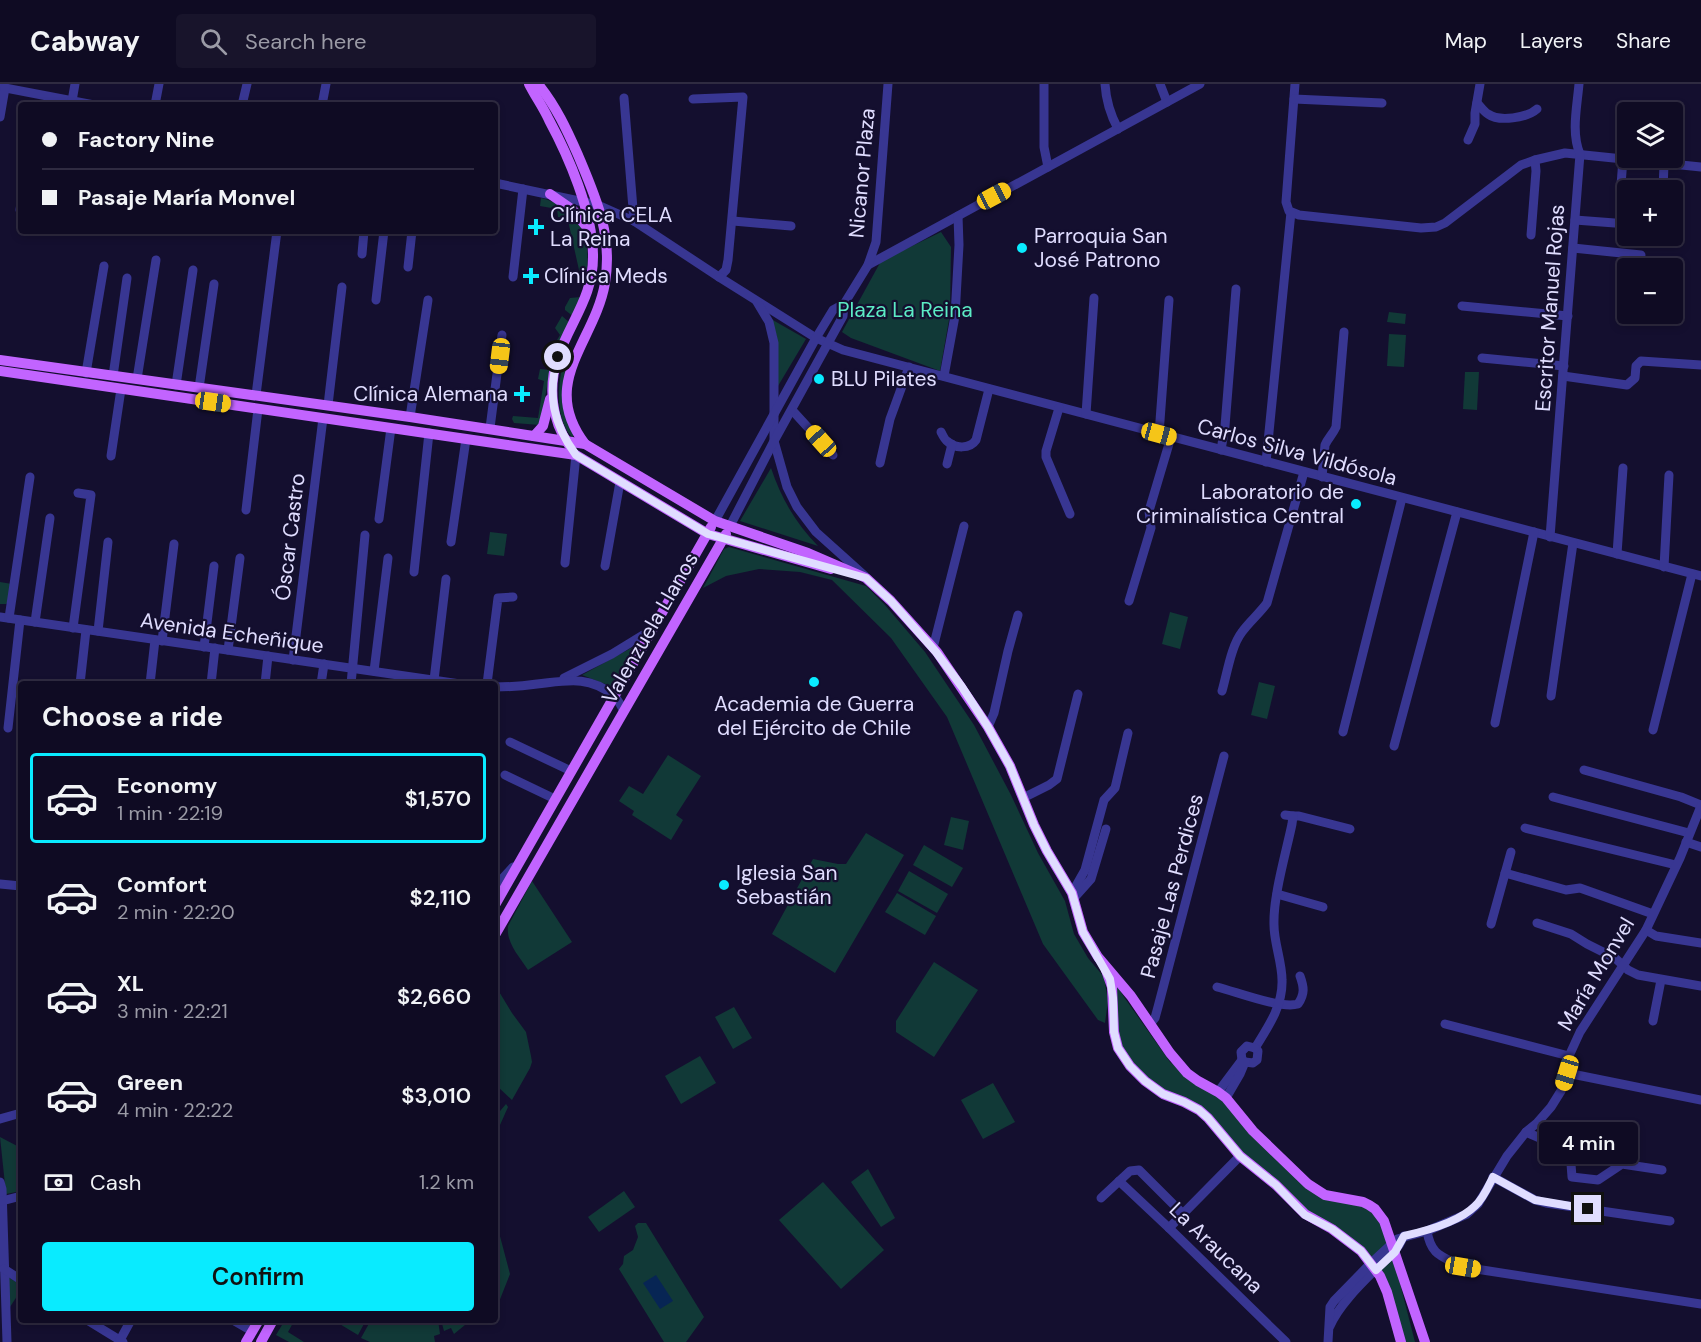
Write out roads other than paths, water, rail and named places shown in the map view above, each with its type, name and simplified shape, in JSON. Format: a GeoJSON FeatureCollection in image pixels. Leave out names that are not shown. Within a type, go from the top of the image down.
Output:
{"type":"FeatureCollection","features":[{"type":"Feature","properties":{"kind":"main road"},"geometry":{"type":"LineString","coordinates":[[528,84],[554,129],[584,202],[591,235],[593,262],[590,284],[582,306],[558,357],[546,419],[541,430],[534,436]]}},
{"type":"Feature","properties":{"kind":"main road"},"geometry":{"type":"LineString","coordinates":[[538,84],[549,97],[561,118],[598,206],[604,227],[605,283],[596,313],[572,364],[567,393],[570,417],[575,430],[585,444]]}},
{"type":"Feature","properties":{"kind":"main road"},"geometry":{"type":"LineString","coordinates":[[550,194],[573,210],[591,235]]}},
{"type":"Feature","properties":{"kind":"main road"},"geometry":{"type":"LineString","coordinates":[[0,360],[490,428],[585,444],[715,521],[818,557],[866,578],[891,601],[933,648],[962,687],[1010,766],[1034,825],[1073,896],[1083,932],[1110,979],[1114,1032],[1118,1048],[1130,1066],[1163,1094],[1199,1110],[1240,1156],[1276,1185],[1305,1215],[1342,1236],[1361,1251],[1373,1266],[1387,1292],[1401,1342]]}},
{"type":"Feature","properties":{"kind":"main road"},"geometry":{"type":"LineString","coordinates":[[0,371],[576,455]]}},
{"type":"Feature","properties":{"kind":"main road"},"geometry":{"type":"LineString","coordinates":[[553,384],[556,418],[566,441],[576,455],[708,534],[866,578]]}},
{"type":"Feature","properties":{"kind":"main road"},"geometry":{"type":"LineString","coordinates":[[576,455],[585,444]]}},
{"type":"Feature","properties":{"kind":"main road","name":"Valenzuela Llanos"},"geometry":{"type":"LineString","coordinates":[[498,900],[715,521]]}},
{"type":"Feature","properties":{"kind":"main road","name":"Valenzuela Llanos"},"geometry":{"type":"LineString","coordinates":[[498,930],[730,526]]}},
{"type":"Feature","properties":{"kind":"main road"},"geometry":{"type":"LineString","coordinates":[[1098,957],[1131,996],[1170,1053],[1187,1073],[1222,1095],[1253,1131],[1308,1184],[1325,1195],[1363,1202],[1375,1209],[1384,1221],[1425,1342]]}},
{"type":"Feature","properties":{"kind":"main road"},"geometry":{"type":"LineString","coordinates":[[1113,998],[1116,994],[1131,996]]}},
{"type":"Feature","properties":{"kind":"main road"},"geometry":{"type":"LineString","coordinates":[[246,1342],[257,1323]]}},
{"type":"Feature","properties":{"kind":"main road"},"geometry":{"type":"LineString","coordinates":[[261,1342],[271,1323]]}},
{"type":"Feature","properties":{"kind":"street"},"geometry":{"type":"LineString","coordinates":[[72,101],[75,84]]}},
{"type":"Feature","properties":{"kind":"street"},"geometry":{"type":"LineString","coordinates":[[156,102],[159,84]]}},
{"type":"Feature","properties":{"kind":"street"},"geometry":{"type":"LineString","coordinates":[[243,102],[247,84]]}},
{"type":"Feature","properties":{"kind":"street"},"geometry":{"type":"LineString","coordinates":[[323,102],[326,84]]}},
{"type":"Feature","properties":{"kind":"street","name":"Nicanor Plaza"},"geometry":{"type":"LineString","coordinates":[[868,265],[876,242],[888,84]]}},
{"type":"Feature","properties":{"kind":"street"},"geometry":{"type":"LineString","coordinates":[[1044,84],[1044,147],[1048,167]]}},
{"type":"Feature","properties":{"kind":"street"},"geometry":{"type":"LineString","coordinates":[[1105,84],[1106,100],[1118,129]]}},
{"type":"Feature","properties":{"kind":"street"},"geometry":{"type":"LineString","coordinates":[[1160,84],[1167,102]]}},
{"type":"Feature","properties":{"kind":"street"},"geometry":{"type":"LineString","coordinates":[[868,265],[1200,84]]}},
{"type":"Feature","properties":{"kind":"street"},"geometry":{"type":"LineString","coordinates":[[1266,462],[1290,211],[1286,202],[1295,84]]}},
{"type":"Feature","properties":{"kind":"street"},"geometry":{"type":"LineString","coordinates":[[1468,140],[1475,124],[1480,84]]}},
{"type":"Feature","properties":{"kind":"street","name":"Escritor Manuel Rojas"},"geometry":{"type":"LineString","coordinates":[[1550,537],[1580,154],[1576,145],[1575,130],[1579,84]]}},
{"type":"Feature","properties":{"kind":"street"},"geometry":{"type":"LineString","coordinates":[[0,117],[3,87],[78,102]]}},
{"type":"Feature","properties":{"kind":"street"},"geometry":{"type":"LineString","coordinates":[[40,102],[41,95]]}},
{"type":"Feature","properties":{"kind":"street"},"geometry":{"type":"LineString","coordinates":[[693,99],[743,97],[728,260],[726,270],[719,278]]}},
{"type":"Feature","properties":{"kind":"street"},"geometry":{"type":"LineString","coordinates":[[624,98],[634,221]]}},
{"type":"Feature","properties":{"kind":"street"},"geometry":{"type":"LineString","coordinates":[[1294,99],[1382,103]]}},
{"type":"Feature","properties":{"kind":"street"},"geometry":{"type":"LineString","coordinates":[[1477,103],[1488,115],[1499,118],[1520,117],[1533,113],[1537,109]]}},
{"type":"Feature","properties":{"kind":"street"},"geometry":{"type":"LineString","coordinates":[[1475,124],[1488,115]]}},
{"type":"Feature","properties":{"kind":"street"},"geometry":{"type":"LineString","coordinates":[[1290,211],[1299,216],[1421,228],[1436,227],[1445,223],[1517,167],[1534,160],[1565,153],[1617,158]]}},
{"type":"Feature","properties":{"kind":"street"},"geometry":{"type":"LineString","coordinates":[[1531,235],[1536,171],[1534,160]]}},
{"type":"Feature","properties":{"kind":"street"},"geometry":{"type":"LineString","coordinates":[[1683,166],[1701,167]]}},
{"type":"Feature","properties":{"kind":"street","name":"Carlos Silva Vildósola"},"geometry":{"type":"LineString","coordinates":[[498,184],[584,202],[634,221],[719,278],[816,338],[843,350],[1697,575]]}},
{"type":"Feature","properties":{"kind":"street"},"geometry":{"type":"LineString","coordinates":[[513,276],[523,189]]}},
{"type":"Feature","properties":{"kind":"street"},"geometry":{"type":"LineString","coordinates":[[944,376],[955,316],[959,245],[958,216]]}},
{"type":"Feature","properties":{"kind":"street"},"geometry":{"type":"LineString","coordinates":[[1575,219],[1617,223]]}},
{"type":"Feature","properties":{"kind":"street"},"geometry":{"type":"LineString","coordinates":[[733,221],[791,226]]}},
{"type":"Feature","properties":{"kind":"street"},"geometry":{"type":"LineString","coordinates":[[256,395],[277,234]]}},
{"type":"Feature","properties":{"kind":"street"},"geometry":{"type":"LineString","coordinates":[[362,255],[364,234]]}},
{"type":"Feature","properties":{"kind":"street"},"geometry":{"type":"LineString","coordinates":[[376,300],[384,234]]}},
{"type":"Feature","properties":{"kind":"street"},"geometry":{"type":"LineString","coordinates":[[408,267],[412,234]]}},
{"type":"Feature","properties":{"kind":"street"},"geometry":{"type":"LineString","coordinates":[[1573,248],[1641,255]]}},
{"type":"Feature","properties":{"kind":"street"},"geometry":{"type":"LineString","coordinates":[[137,379],[156,260]]}},
{"type":"Feature","properties":{"kind":"street","name":"Valenzuela Llanos"},"geometry":{"type":"LineString","coordinates":[[730,526],[843,316],[844,304],[868,265]]}},
{"type":"Feature","properties":{"kind":"street"},"geometry":{"type":"LineString","coordinates":[[86,373],[104,266]]}},
{"type":"Feature","properties":{"kind":"street"},"geometry":{"type":"LineString","coordinates":[[176,385],[193,270]]}},
{"type":"Feature","properties":{"kind":"street"},"geometry":{"type":"LineString","coordinates":[[113,376],[127,278]]}},
{"type":"Feature","properties":{"kind":"street"},"geometry":{"type":"LineString","coordinates":[[199,388],[214,284]]}},
{"type":"Feature","properties":{"kind":"street"},"geometry":{"type":"LineString","coordinates":[[328,405],[342,287]]}},
{"type":"Feature","properties":{"kind":"street"},"geometry":{"type":"LineString","coordinates":[[1221,450],[1226,426],[1236,289]]}},
{"type":"Feature","properties":{"kind":"street"},"geometry":{"type":"LineString","coordinates":[[1086,414],[1094,298]]}},
{"type":"Feature","properties":{"kind":"street"},"geometry":{"type":"LineString","coordinates":[[410,417],[428,300]]}},
{"type":"Feature","properties":{"kind":"street"},"geometry":{"type":"LineString","coordinates":[[756,300],[769,322],[773,339],[774,441],[787,487],[797,507],[816,532],[866,578]]}},
{"type":"Feature","properties":{"kind":"street"},"geometry":{"type":"LineString","coordinates":[[1159,434],[1169,300]]}},
{"type":"Feature","properties":{"kind":"street","name":"Valenzuela Llanos"},"geometry":{"type":"LineString","coordinates":[[715,521],[816,338],[833,310],[844,304]]}},
{"type":"Feature","properties":{"kind":"street"},"geometry":{"type":"LineString","coordinates":[[1462,306],[1568,316]]}},
{"type":"Feature","properties":{"kind":"street"},"geometry":{"type":"LineString","coordinates":[[1322,477],[1325,445],[1336,427],[1344,332]]}},
{"type":"Feature","properties":{"kind":"street"},"geometry":{"type":"LineString","coordinates":[[490,428],[502,335]]}},
{"type":"Feature","properties":{"kind":"street"},"geometry":{"type":"LineString","coordinates":[[1482,358],[1627,384],[1635,378],[1636,366],[1641,361],[1701,365]]}},
{"type":"Feature","properties":{"kind":"street"},"geometry":{"type":"LineString","coordinates":[[880,463],[890,419],[909,367]]}},
{"type":"Feature","properties":{"kind":"street"},"geometry":{"type":"LineString","coordinates":[[111,456],[122,389]]}},
{"type":"Feature","properties":{"kind":"street"},"geometry":{"type":"LineString","coordinates":[[941,432],[946,441],[952,444],[968,447],[975,443],[989,389]]}},
{"type":"Feature","properties":{"kind":"street"},"geometry":{"type":"LineString","coordinates":[[1059,408],[1046,457],[1070,514]]}},
{"type":"Feature","properties":{"kind":"street"},"geometry":{"type":"LineString","coordinates":[[246,510],[258,409]]}},
{"type":"Feature","properties":{"kind":"street"},"geometry":{"type":"LineString","coordinates":[[792,410],[833,455]]}},
{"type":"Feature","properties":{"kind":"street","name":"Óscar Castro"},"geometry":{"type":"LineString","coordinates":[[293,660],[323,418]]}},
{"type":"Feature","properties":{"kind":"street"},"geometry":{"type":"LineString","coordinates":[[379,519],[391,428]]}},
{"type":"Feature","properties":{"kind":"street"},"geometry":{"type":"LineString","coordinates":[[414,572],[429,433]]}},
{"type":"Feature","properties":{"kind":"street"},"geometry":{"type":"LineString","coordinates":[[1129,601],[1151,528],[1149,511],[1171,437]]}},
{"type":"Feature","properties":{"kind":"street"},"geometry":{"type":"LineString","coordinates":[[451,542],[466,439]]}},
{"type":"Feature","properties":{"kind":"street"},"geometry":{"type":"LineString","coordinates":[[947,465],[952,444]]}},
{"type":"Feature","properties":{"kind":"street"},"geometry":{"type":"LineString","coordinates":[[565,563],[576,455]]}},
{"type":"Feature","properties":{"kind":"street"},"geometry":{"type":"LineString","coordinates":[[1617,554],[1623,468]]}},
{"type":"Feature","properties":{"kind":"street"},"geometry":{"type":"LineString","coordinates":[[1222,691],[1241,632],[1259,615],[1267,603],[1304,472]]}},
{"type":"Feature","properties":{"kind":"street"},"geometry":{"type":"LineString","coordinates":[[1664,567],[1669,475]]}},
{"type":"Feature","properties":{"kind":"street"},"geometry":{"type":"LineString","coordinates":[[3,619],[30,477]]}},
{"type":"Feature","properties":{"kind":"street"},"geometry":{"type":"LineString","coordinates":[[605,566],[620,482]]}},
{"type":"Feature","properties":{"kind":"street"},"geometry":{"type":"LineString","coordinates":[[73,628],[91,495],[78,494]]}},
{"type":"Feature","properties":{"kind":"street"},"geometry":{"type":"LineString","coordinates":[[1343,732],[1402,498]]}},
{"type":"Feature","properties":{"kind":"street"},"geometry":{"type":"LineString","coordinates":[[1394,746],[1457,512]]}},
{"type":"Feature","properties":{"kind":"street"},"geometry":{"type":"LineString","coordinates":[[35,622],[50,518]]}},
{"type":"Feature","properties":{"kind":"street"},"geometry":{"type":"LineString","coordinates":[[933,648],[964,526]]}},
{"type":"Feature","properties":{"kind":"street"},"geometry":{"type":"LineString","coordinates":[[1495,723],[1534,532]]}},
{"type":"Feature","properties":{"kind":"street"},"geometry":{"type":"LineString","coordinates":[[351,681],[365,535]]}},
{"type":"Feature","properties":{"kind":"street"},"geometry":{"type":"LineString","coordinates":[[98,632],[108,542]]}},
{"type":"Feature","properties":{"kind":"street"},"geometry":{"type":"LineString","coordinates":[[1551,696],[1573,543]]}},
{"type":"Feature","properties":{"kind":"street"},"geometry":{"type":"LineString","coordinates":[[151,681],[174,544]]}},
{"type":"Feature","properties":{"kind":"street"},"geometry":{"type":"LineString","coordinates":[[228,650],[240,558]]}},
{"type":"Feature","properties":{"kind":"street"},"geometry":{"type":"LineString","coordinates":[[374,671],[388,558]]}},
{"type":"Feature","properties":{"kind":"street"},"geometry":{"type":"LineString","coordinates":[[204,647],[214,566]]}},
{"type":"Feature","properties":{"kind":"street"},"geometry":{"type":"LineString","coordinates":[[1653,730],[1697,575]]}},
{"type":"Feature","properties":{"kind":"street"},"geometry":{"type":"LineString","coordinates":[[434,680],[446,579]]}},
{"type":"Feature","properties":{"kind":"street"},"geometry":{"type":"LineString","coordinates":[[487,681],[498,598],[513,597]]}},
{"type":"Feature","properties":{"kind":"street"},"geometry":{"type":"LineString","coordinates":[[988,727],[994,713],[1018,615]]}},
{"type":"Feature","properties":{"kind":"street","name":"Avenida Echeñique"},"geometry":{"type":"LineString","coordinates":[[3,619],[374,671],[402,680],[440,681]]}},
{"type":"Feature","properties":{"kind":"street"},"geometry":{"type":"LineString","coordinates":[[8,728],[20,620]]}},
{"type":"Feature","properties":{"kind":"street"},"geometry":{"type":"LineString","coordinates":[[80,681],[86,630]]}},
{"type":"Feature","properties":{"kind":"street"},"geometry":{"type":"LineString","coordinates":[[559,681],[643,635],[648,637]]}},
{"type":"Feature","properties":{"kind":"street"},"geometry":{"type":"LineString","coordinates":[[212,681],[215,648]]}},
{"type":"Feature","properties":{"kind":"street"},"geometry":{"type":"LineString","coordinates":[[265,681],[268,656]]}},
{"type":"Feature","properties":{"kind":"street"},"geometry":{"type":"LineString","coordinates":[[321,681],[324,664]]}},
{"type":"Feature","properties":{"kind":"street"},"geometry":{"type":"LineString","coordinates":[[498,687],[576,680],[592,684],[614,696],[624,711]]}},
{"type":"Feature","properties":{"kind":"street"},"geometry":{"type":"LineString","coordinates":[[1023,798],[1050,785],[1057,779],[1078,694]]}},
{"type":"Feature","properties":{"kind":"street"},"geometry":{"type":"LineString","coordinates":[[1073,896],[1084,870],[1104,800],[1115,788],[1128,733]]}},
{"type":"Feature","properties":{"kind":"street"},"geometry":{"type":"LineString","coordinates":[[510,742],[572,771]]}},
{"type":"Feature","properties":{"kind":"street","name":"Pasaje Las Perdices"},"geometry":{"type":"LineString","coordinates":[[1151,1023],[1155,1018],[1224,756]]}},
{"type":"Feature","properties":{"kind":"street"},"geometry":{"type":"LineString","coordinates":[[1584,770],[1681,797],[1701,805]]}},
{"type":"Feature","properties":{"kind":"street"},"geometry":{"type":"LineString","coordinates":[[505,775],[555,799]]}},
{"type":"Feature","properties":{"kind":"street"},"geometry":{"type":"LineString","coordinates":[[1553,797],[1688,838],[1701,847]]}},
{"type":"Feature","properties":{"kind":"street","name":"María Monvel"},"geometry":{"type":"LineString","coordinates":[[1328,1342],[1330,1307],[1334,1301],[1394,1248],[1404,1236],[1427,1230],[1467,1214],[1478,1204],[1507,1156],[1526,1132],[1551,1107],[1561,1091],[1567,1073],[1569,1056],[1580,1032],[1646,930],[1677,865],[1701,805]]}},
{"type":"Feature","properties":{"kind":"street"},"geometry":{"type":"LineString","coordinates":[[1222,1095],[1240,1074],[1243,1061],[1253,1063],[1257,1060],[1255,1048],[1274,1018],[1279,1004],[1282,981],[1274,926],[1289,815],[1350,829]]}},
{"type":"Feature","properties":{"kind":"street"},"geometry":{"type":"LineString","coordinates":[[1525,828],[1677,865]]}},
{"type":"Feature","properties":{"kind":"street"},"geometry":{"type":"LineString","coordinates":[[1073,896],[1091,879],[1106,829]]}},
{"type":"Feature","properties":{"kind":"street"},"geometry":{"type":"LineString","coordinates":[[498,882],[527,849]]}},
{"type":"Feature","properties":{"kind":"street"},"geometry":{"type":"LineString","coordinates":[[1491,924],[1511,852]]}},
{"type":"Feature","properties":{"kind":"street"},"geometry":{"type":"LineString","coordinates":[[1505,873],[1566,890],[1580,888],[1653,914]]}},
{"type":"Feature","properties":{"kind":"street"},"geometry":{"type":"LineString","coordinates":[[0,884],[18,886]]}},
{"type":"Feature","properties":{"kind":"street"},"geometry":{"type":"LineString","coordinates":[[1277,894],[1323,906]]}},
{"type":"Feature","properties":{"kind":"street"},"geometry":{"type":"LineString","coordinates":[[1537,923],[1570,934],[1615,958],[1628,970],[1638,975],[1701,986]]}},
{"type":"Feature","properties":{"kind":"street"},"geometry":{"type":"LineString","coordinates":[[1646,930],[1656,936],[1701,944]]}},
{"type":"Feature","properties":{"kind":"street"},"geometry":{"type":"LineString","coordinates":[[1217,987],[1292,1006],[1298,1004],[1303,998],[1304,988],[1300,976]]}},
{"type":"Feature","properties":{"kind":"street"},"geometry":{"type":"LineString","coordinates":[[1653,1021],[1661,980]]}},
{"type":"Feature","properties":{"kind":"street"},"geometry":{"type":"LineString","coordinates":[[1445,1024],[1569,1056]]}},
{"type":"Feature","properties":{"kind":"street"},"geometry":{"type":"LineString","coordinates":[[1567,1073],[1701,1100]]}},
{"type":"Feature","properties":{"kind":"street"},"geometry":{"type":"LineString","coordinates":[[0,1119],[18,1114]]}},
{"type":"Feature","properties":{"kind":"street"},"geometry":{"type":"LineString","coordinates":[[1526,1132],[1549,1142],[1571,1164],[1572,1177],[1598,1180],[1622,1164],[1662,1170]]}},
{"type":"Feature","properties":{"kind":"street"},"geometry":{"type":"LineString","coordinates":[[1169,1228],[1240,1156]]}},
{"type":"Feature","properties":{"kind":"street","name":"La Araucana"},"geometry":{"type":"LineString","coordinates":[[1101,1198],[1130,1171],[1139,1170],[1183,1214]]}},
{"type":"Feature","properties":{"kind":"street"},"geometry":{"type":"LineString","coordinates":[[1493,1177],[1535,1200],[1546,1203],[1670,1221]]}},
{"type":"Feature","properties":{"kind":"street","name":"La Araucana"},"geometry":{"type":"LineString","coordinates":[[1119,1181],[1286,1342]]}},
{"type":"Feature","properties":{"kind":"street"},"geometry":{"type":"LineString","coordinates":[[0,1182],[7,1342]]}},
{"type":"Feature","properties":{"kind":"street"},"geometry":{"type":"LineString","coordinates":[[2,1201],[18,1197]]}},
{"type":"Feature","properties":{"kind":"street"},"geometry":{"type":"LineString","coordinates":[[1427,1230],[1434,1252],[1463,1267],[1701,1304]]}},
{"type":"Feature","properties":{"kind":"street"},"geometry":{"type":"LineString","coordinates":[[4,1269],[18,1278]]}},
{"type":"Feature","properties":{"kind":"street"},"geometry":{"type":"LineString","coordinates":[[92,1323],[121,1341],[130,1323]]}},
{"type":"Feature","properties":{"kind":"street"},"geometry":{"type":"LineString","coordinates":[[238,1323],[252,1331]]}},
{"type":"Feature","properties":{"kind":"water"},"geometry":{"type":"Polygon","coordinates":[[[656,1275],[673,1301],[660,1309],[643,1283],[656,1275]]]}},
{"type":"Feature","properties":{"kind":"place","name":"Clínica CELA La Reina"},"geometry":{"type":"Point","coordinates":[536,227]}},
{"type":"Feature","properties":{"kind":"place","name":"Parroquia San José Patrono"},"geometry":{"type":"Point","coordinates":[1022,248]}},
{"type":"Feature","properties":{"kind":"place","name":"Clínica Meds"},"geometry":{"type":"Point","coordinates":[531,276]}},
{"type":"Feature","properties":{"kind":"place","name":"BLU Pilates"},"geometry":{"type":"Point","coordinates":[819,379]}},
{"type":"Feature","properties":{"kind":"place","name":"Clínica Alemana"},"geometry":{"type":"Point","coordinates":[522,394]}},
{"type":"Feature","properties":{"kind":"place","name":"Laboratorio de Criminalística Central"},"geometry":{"type":"Point","coordinates":[1356,504]}},
{"type":"Feature","properties":{"kind":"place","name":"Academia de Guerra del Ejército de Chile"},"geometry":{"type":"Point","coordinates":[814,682]}},
{"type":"Feature","properties":{"kind":"place","name":"Iglesia San Sebastián"},"geometry":{"type":"Point","coordinates":[724,885]}},
{"type":"Feature","properties":{"kind":"park label","name":"Plaza La Reina"},"geometry":{"type":"Point","coordinates":[905,310]}}]}
